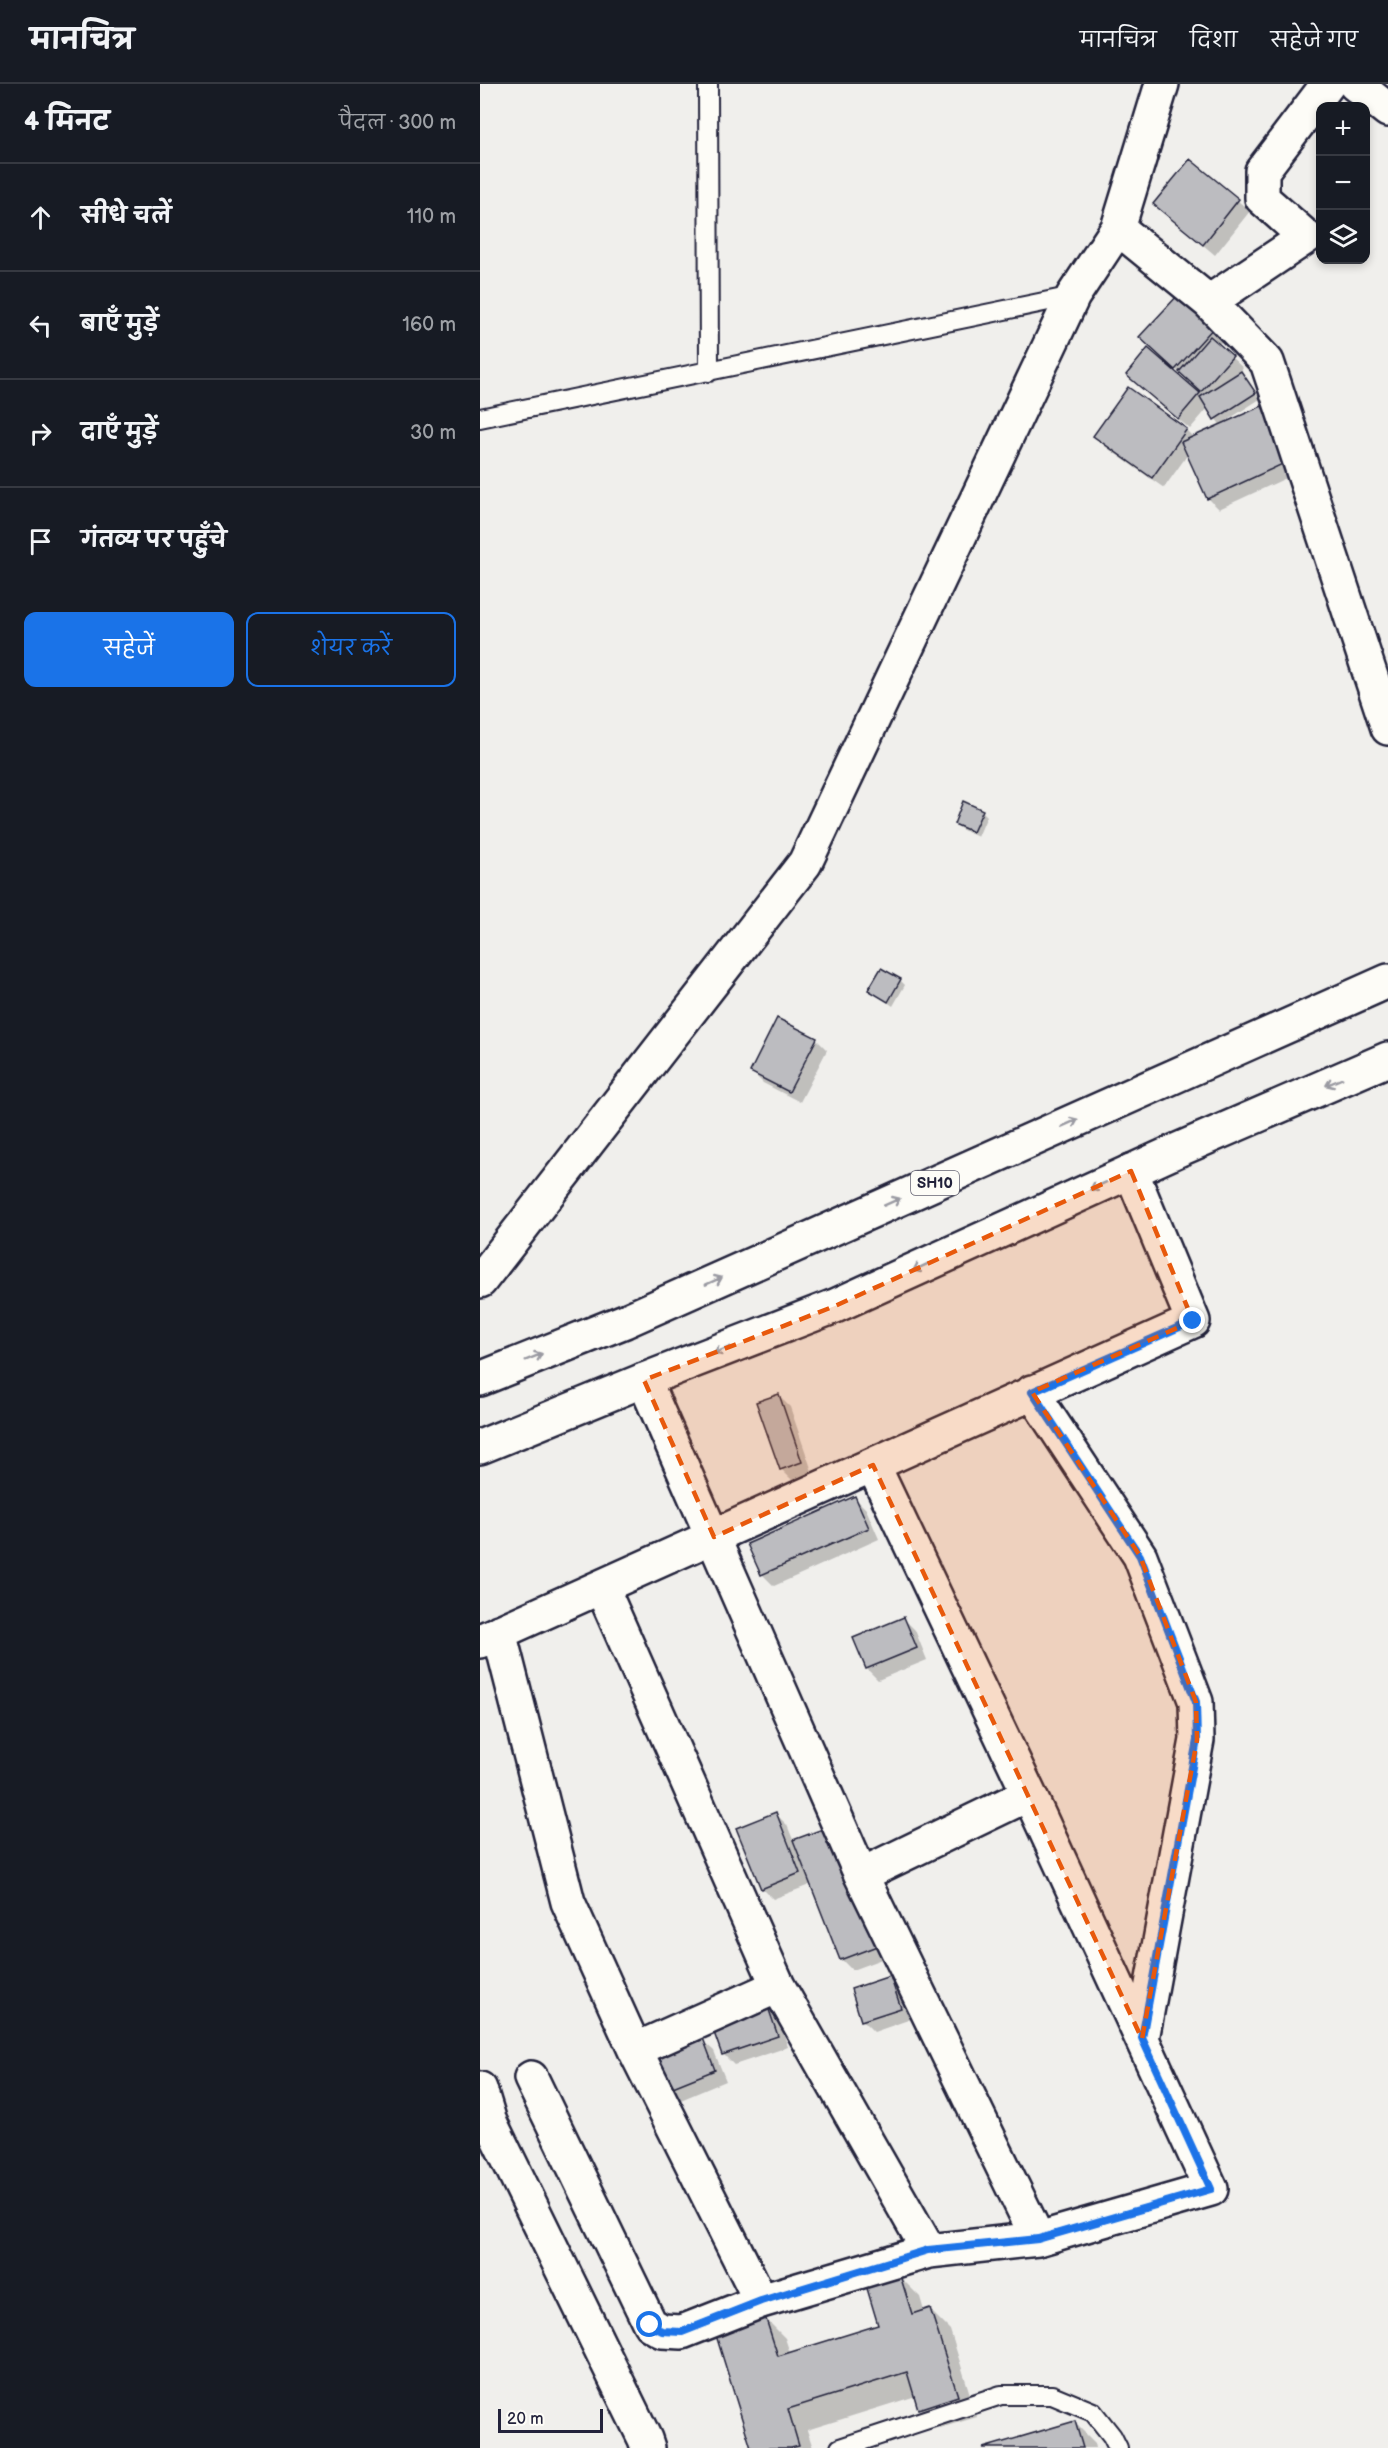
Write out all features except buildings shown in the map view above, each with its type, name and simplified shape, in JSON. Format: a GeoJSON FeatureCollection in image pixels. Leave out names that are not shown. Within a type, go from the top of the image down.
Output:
{"type":"FeatureCollection","features":[{"type":"Feature","properties":{"kind":"street"},"geometry":{"type":"LineString","coordinates":[[480,1281],[805,862],[1073,296],[1118,228],[1162,84]]}},
{"type":"Feature","properties":{"kind":"street"},"geometry":{"type":"LineString","coordinates":[[1209,302],[1306,237],[1262,198],[1262,171],[1328,84]]}},
{"type":"Feature","properties":{"kind":"street"},"geometry":{"type":"LineString","coordinates":[[1355,84],[1388,110]]}},
{"type":"Feature","properties":{"kind":"street"},"geometry":{"type":"LineString","coordinates":[[1118,228],[1209,302],[1267,362],[1377,660],[1388,728]]}},
{"type":"Feature","properties":{"kind":"street","name":"SH10"},"geometry":{"type":"LineString","coordinates":[[480,1379],[625,1321],[1388,981]]}},
{"type":"Feature","properties":{"kind":"street"},"geometry":{"type":"LineString","coordinates":[[480,1447],[835,1306],[1131,1171],[1388,1059]]}},
{"type":"Feature","properties":{"kind":"street"},"geometry":{"type":"LineString","coordinates":[[761,2301],[635,2050],[568,1902],[490,1636],[602,1588],[1193,1321],[1131,1171]]}},
{"type":"Feature","properties":{"kind":"street"},"geometry":{"type":"LineString","coordinates":[[644,1380],[861,1875],[1038,2239]]}},
{"type":"Feature","properties":{"kind":"street"},"geometry":{"type":"LineString","coordinates":[[1032,1392],[1140,1556],[1196,1702],[1197,1740],[1142,2038]]}},
{"type":"Feature","properties":{"kind":"street"},"geometry":{"type":"LineString","coordinates":[[531,2078],[650,2325],[662,2331],[682,2332],[761,2301],[928,2250],[1038,2239],[1211,2189],[1029,1794],[873,1466]]}},
{"type":"Feature","properties":{"kind":"street"},"geometry":{"type":"LineString","coordinates":[[602,1588],[778,1986],[928,2250]]}},
{"type":"Feature","properties":{"kind":"street"},"geometry":{"type":"LineString","coordinates":[[861,1875],[1029,1794]]}},
{"type":"Feature","properties":{"kind":"street"},"geometry":{"type":"LineString","coordinates":[[635,2050],[778,1986]]}},
{"type":"Feature","properties":{"kind":"street"},"geometry":{"type":"LineString","coordinates":[[480,2089],[490,2122],[648,2448]]}},
{"type":"Feature","properties":{"kind":"lane"},"geometry":{"type":"LineString","coordinates":[[708,84],[709,372]]}},
{"type":"Feature","properties":{"kind":"lane"},"geometry":{"type":"LineString","coordinates":[[480,418],[1073,296]]}},
{"type":"Feature","properties":{"kind":"lane"},"geometry":{"type":"LineString","coordinates":[[840,2448],[1001,2395],[1052,2395],[1093,2412],[1112,2436],[1118,2448]]}},
{"type":"Feature","properties":{"kind":"highlighted area"},"geometry":{"type":"Polygon","coordinates":[[[1131,1171],[1193,1321],[1032,1392],[1140,1556],[1196,1702],[1197,1740],[1142,2039],[873,1465],[714,1537],[644,1380],[835,1306],[1131,1171]]]}},
{"type":"Feature","properties":{"kind":"route"},"geometry":{"type":"LineString","coordinates":[[650,2325],[662,2331],[682,2332],[761,2301],[928,2250],[1038,2239],[1211,2189],[1142,2038],[1197,1740],[1196,1702],[1140,1556],[1032,1392],[1193,1321]]}}]}
